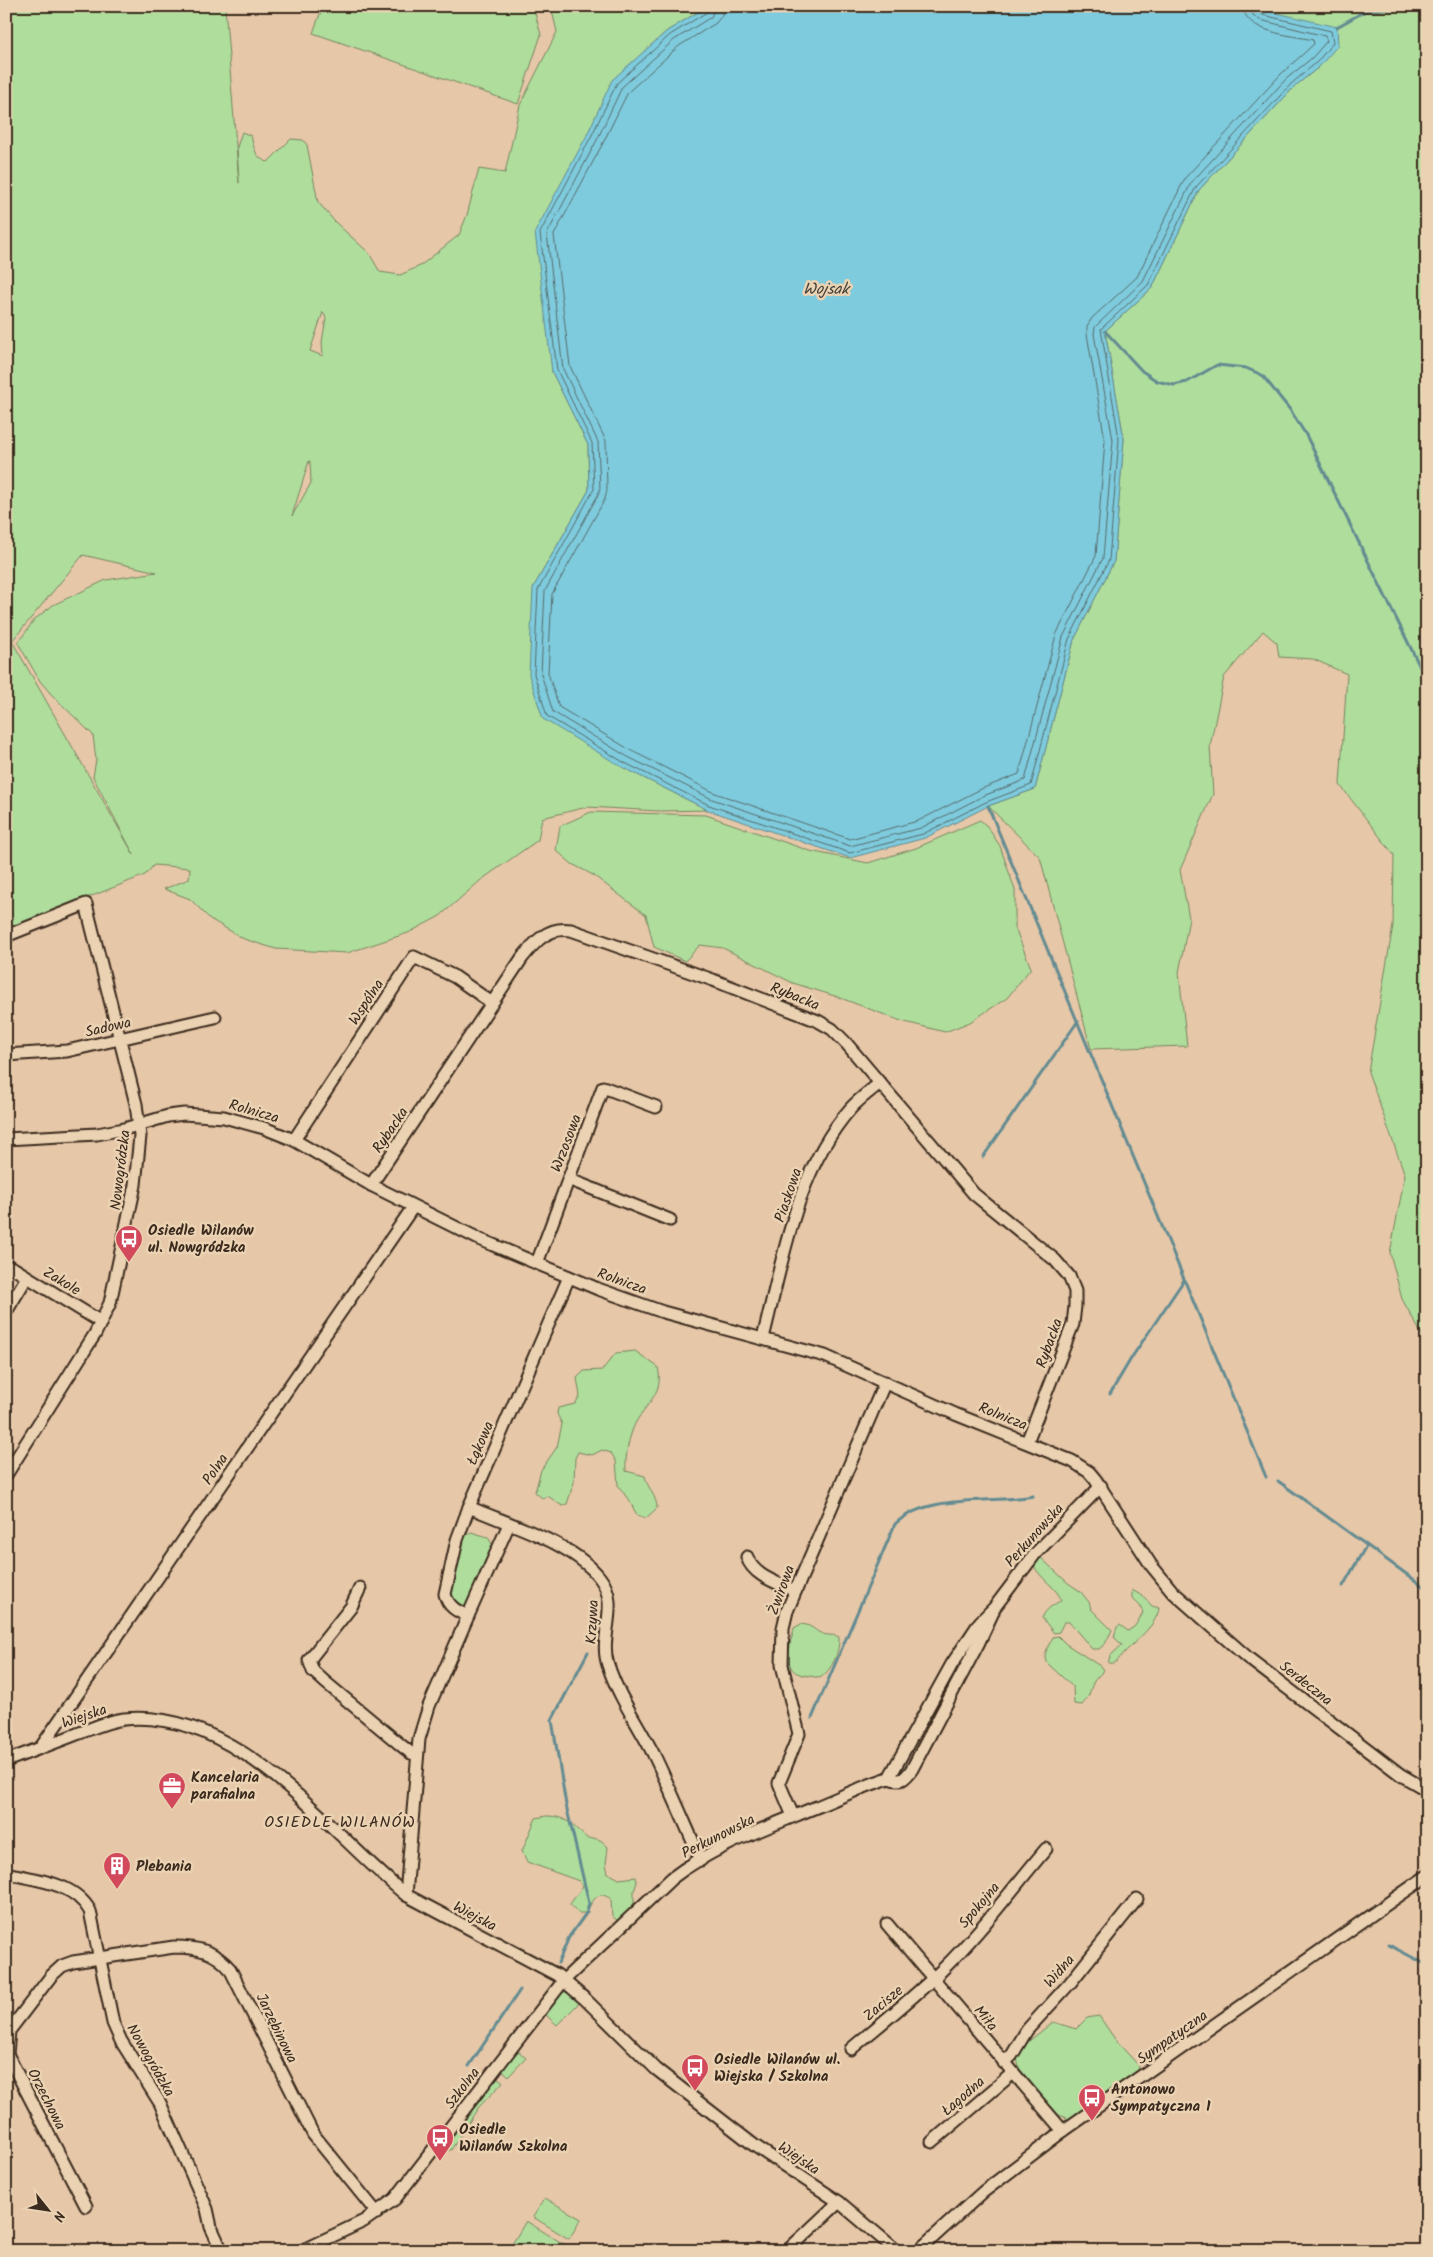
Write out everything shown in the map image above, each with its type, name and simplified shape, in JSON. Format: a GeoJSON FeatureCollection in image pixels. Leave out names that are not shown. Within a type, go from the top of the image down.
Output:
{"type":"FeatureCollection","features":[{"type":"Feature","properties":{"kind":"street","name":"Nowogródzka"},"geometry":{"type":"LineString","coordinates":[[6,936],[86,904],[140,1123],[140,1151],[130,1216],[111,1298],[101,1322],[6,1476]]}},
{"type":"Feature","properties":{"kind":"street","name":"Rybacka"},"geometry":{"type":"LineString","coordinates":[[371,1185],[522,958],[536,940],[547,932],[561,928],[571,930],[713,980],[818,1021],[832,1029],[974,1194],[1056,1260],[1069,1276],[1075,1291],[1073,1324],[1027,1442]]}},
{"type":"Feature","properties":{"kind":"street","name":"Wspólna"},"geometry":{"type":"LineString","coordinates":[[294,1140],[414,957],[455,977],[492,1002]]}},
{"type":"Feature","properties":{"kind":"street","name":"Sadowa"},"geometry":{"type":"LineString","coordinates":[[6,1055],[67,1051],[215,1017]]}},
{"type":"Feature","properties":{"kind":"street","name":"Piaskowa"},"geometry":{"type":"LineString","coordinates":[[763,1338],[801,1195],[823,1149],[836,1128],[851,1107],[880,1083]]}},
{"type":"Feature","properties":{"kind":"street","name":"Wrzosowa"},"geometry":{"type":"LineString","coordinates":[[537,1263],[603,1087],[656,1107]]}},
{"type":"Feature","properties":{"kind":"street","name":"Rolnicza"},"geometry":{"type":"LineString","coordinates":[[6,1139],[88,1135],[124,1129],[140,1123],[184,1114],[214,1116],[264,1128],[294,1140],[371,1185],[479,1239],[569,1277],[663,1312],[825,1356],[955,1414],[1080,1465],[1101,1486],[1151,1565],[1173,1592]]}},
{"type":"Feature","properties":{"kind":"street"},"geometry":{"type":"LineString","coordinates":[[568,1179],[670,1220]]}},
{"type":"Feature","properties":{"kind":"street","name":"Polna"},"geometry":{"type":"LineString","coordinates":[[41,1747],[413,1206]]}},
{"type":"Feature","properties":{"kind":"street","name":"Zakole"},"geometry":{"type":"LineString","coordinates":[[6,1266],[101,1322]]}},
{"type":"Feature","properties":{"kind":"street","name":"Łąkowa"},"geometry":{"type":"LineString","coordinates":[[468,1616],[450,1606],[446,1602],[444,1594],[457,1540],[469,1507],[569,1277]]}},
{"type":"Feature","properties":{"kind":"street"},"geometry":{"type":"LineString","coordinates":[[6,1312],[28,1278]]}},
{"type":"Feature","properties":{"kind":"street","name":"Żwirowa"},"geometry":{"type":"LineString","coordinates":[[793,1816],[779,1783],[799,1734],[782,1665],[785,1620],[795,1592],[885,1382]]}},
{"type":"Feature","properties":{"kind":"street","name":"Perkunowska"},"geometry":{"type":"LineString","coordinates":[[564,1980],[672,1878],[701,1860],[846,1793],[889,1778],[898,1782],[903,1780],[912,1769],[986,1630],[994,1608],[1035,1554],[1101,1486]]}},
{"type":"Feature","properties":{"kind":"street","name":"Krzywa"},"geometry":{"type":"LineString","coordinates":[[469,1507],[570,1551],[605,1584],[610,1603],[604,1645],[609,1668],[653,1754],[701,1860]]}},
{"type":"Feature","properties":{"kind":"street"},"geometry":{"type":"LineString","coordinates":[[406,1895],[419,1740],[430,1706],[508,1524]]}},
{"type":"Feature","properties":{"kind":"street"},"geometry":{"type":"LineString","coordinates":[[746,1557],[750,1566],[756,1571],[795,1592]]}},
{"type":"Feature","properties":{"kind":"street"},"geometry":{"type":"LineString","coordinates":[[360,1588],[351,1607],[309,1660],[310,1666],[325,1682],[402,1746],[417,1755]]}},
{"type":"Feature","properties":{"kind":"street","name":"Serdeczna"},"geometry":{"type":"LineString","coordinates":[[1173,1592],[1263,1669],[1401,1775],[1427,1790]]}},
{"type":"Feature","properties":{"kind":"street","name":"Wiejska"},"geometry":{"type":"LineString","coordinates":[[6,1761],[102,1724],[124,1719],[148,1718],[165,1720],[205,1733],[240,1751],[280,1781],[321,1816],[406,1895],[564,1980],[648,2062],[755,2146],[839,2202],[897,2251]]}},
{"type":"Feature","properties":{"kind":"street","name":"Spokojna"},"geometry":{"type":"LineString","coordinates":[[932,1979],[971,1939],[1046,1848]]}},
{"type":"Feature","properties":{"kind":"street","name":"Nowogródzka"},"geometry":{"type":"LineString","coordinates":[[6,1872],[60,1886],[79,1896],[90,1912],[110,2010],[117,2033],[160,2103],[207,2209],[211,2227],[222,2251]]}},
{"type":"Feature","properties":{"kind":"street","name":"Sympatyczna"},"geometry":{"type":"LineString","coordinates":[[918,2251],[983,2192],[1063,2131],[1427,1876]]}},
{"type":"Feature","properties":{"kind":"street","name":"Widna"},"geometry":{"type":"LineString","coordinates":[[1004,2062],[1012,2055],[1027,2030],[1070,1983],[1137,1899]]}},
{"type":"Feature","properties":{"kind":"street","name":"Miła"},"geometry":{"type":"LineString","coordinates":[[887,1924],[1063,2131]]}},
{"type":"Feature","properties":{"kind":"street","name":"Jarzębinowa"},"geometry":{"type":"LineString","coordinates":[[99,1958],[174,1947],[188,1947],[205,1950],[221,1960],[238,1981],[313,2134],[377,2214]]}},
{"type":"Feature","properties":{"kind":"street","name":"Orzechowa"},"geometry":{"type":"LineString","coordinates":[[86,2206],[8,2054],[7,2038],[9,2031],[16,2021],[57,1970],[73,1962],[99,1958]]}},
{"type":"Feature","properties":{"kind":"street","name":"Zacisze"},"geometry":{"type":"LineString","coordinates":[[851,2050],[932,1979]]}},
{"type":"Feature","properties":{"kind":"street","name":"Szkolna"},"geometry":{"type":"LineString","coordinates":[[301,2251],[377,2214],[395,2199],[407,2186],[564,1980]]}},
{"type":"Feature","properties":{"kind":"street","name":"Łagodna"},"geometry":{"type":"LineString","coordinates":[[932,2142],[1012,2073]]}},
{"type":"Feature","properties":{"kind":"street"},"geometry":{"type":"LineString","coordinates":[[787,2251],[839,2202]]}},
{"type":"Feature","properties":{"kind":"green space"},"geometry":{"type":"Polygon","coordinates":[[[6,6],[225,6],[239,183],[237,147],[242,132],[251,136],[258,155],[268,162],[291,139],[303,140],[307,145],[318,202],[335,222],[369,253],[380,272],[400,275],[420,266],[459,235],[467,215],[479,169],[505,173],[520,105],[557,32],[551,6],[708,6],[667,31],[613,80],[587,135],[552,372],[588,445],[589,490],[533,588],[622,767],[708,810],[659,811],[587,807],[542,818],[538,840],[481,880],[440,916],[408,933],[347,953],[276,949],[244,939],[210,919],[190,899],[164,889],[189,879],[190,868],[154,865],[145,875],[6,930],[6,6]],[[323,312],[310,351],[323,356],[322,342],[326,318],[323,312]],[[309,461],[292,516],[311,483],[309,461]],[[83,555],[12,641],[134,855],[93,777],[96,760],[93,735],[40,681],[18,643],[34,620],[53,605],[106,580],[157,572],[83,555]]]}},
{"type":"Feature","properties":{"kind":"green space"},"geometry":{"type":"Polygon","coordinates":[[[323,6],[533,6],[541,35],[518,104],[313,33],[323,6]]]}},
{"type":"Feature","properties":{"kind":"green space"},"geometry":{"type":"Polygon","coordinates":[[[1258,6],[1427,6],[1427,1344],[1402,1299],[1390,1253],[1405,1175],[1368,1072],[1393,926],[1394,855],[1340,785],[1347,674],[1313,659],[1279,657],[1277,643],[1263,631],[1224,677],[1210,746],[1213,794],[1180,870],[1189,918],[1179,973],[1187,1046],[1091,1049],[1040,857],[988,806],[1035,789],[1074,640],[1114,561],[1124,439],[1105,331],[1152,288],[1199,190],[1294,87],[1320,66],[1258,6]]]}},
{"type":"Feature","properties":{"kind":"green space"},"geometry":{"type":"Polygon","coordinates":[[[591,812],[706,815],[810,851],[868,863],[916,848],[980,820],[987,826],[1000,846],[1015,890],[1015,928],[1031,968],[1007,998],[970,1022],[945,1032],[901,1021],[838,997],[793,983],[723,948],[700,945],[685,961],[654,947],[646,915],[593,875],[572,864],[556,850],[560,826],[591,812]]]}},
{"type":"Feature","properties":{"kind":"green space"},"geometry":{"type":"Polygon","coordinates":[[[635,1351],[658,1367],[659,1384],[654,1396],[636,1422],[631,1433],[626,1459],[626,1471],[645,1476],[657,1508],[646,1518],[637,1515],[618,1485],[616,1461],[611,1453],[602,1450],[592,1455],[578,1452],[575,1458],[574,1482],[567,1504],[562,1506],[548,1496],[542,1498],[535,1492],[541,1470],[557,1447],[562,1424],[557,1414],[558,1408],[575,1404],[580,1396],[577,1378],[584,1371],[602,1370],[616,1353],[635,1351]]]}},
{"type":"Feature","properties":{"kind":"green space"},"geometry":{"type":"Polygon","coordinates":[[[471,1532],[488,1537],[493,1546],[466,1608],[455,1602],[449,1590],[462,1538],[471,1532]]]}},
{"type":"Feature","properties":{"kind":"green space"},"geometry":{"type":"Polygon","coordinates":[[[1041,1558],[1068,1583],[1080,1591],[1089,1602],[1091,1609],[1112,1630],[1105,1644],[1099,1649],[1092,1649],[1069,1622],[1064,1622],[1059,1632],[1054,1633],[1042,1618],[1048,1609],[1061,1600],[1057,1592],[1034,1566],[1035,1562],[1041,1558]]]}},
{"type":"Feature","properties":{"kind":"green space"},"geometry":{"type":"Polygon","coordinates":[[[1132,1590],[1144,1597],[1152,1606],[1159,1608],[1157,1615],[1148,1629],[1118,1660],[1114,1663],[1108,1663],[1110,1656],[1122,1645],[1114,1637],[1117,1627],[1120,1625],[1128,1631],[1135,1626],[1143,1613],[1140,1606],[1132,1598],[1132,1590]]]}},
{"type":"Feature","properties":{"kind":"green space"},"geometry":{"type":"Polygon","coordinates":[[[801,1624],[820,1633],[839,1637],[838,1649],[834,1660],[820,1678],[797,1673],[792,1670],[790,1665],[789,1652],[794,1628],[801,1624]]]}},
{"type":"Feature","properties":{"kind":"green space"},"geometry":{"type":"Polygon","coordinates":[[[1058,1636],[1066,1644],[1100,1666],[1103,1670],[1094,1681],[1082,1705],[1074,1704],[1073,1687],[1046,1662],[1045,1655],[1048,1646],[1053,1637],[1058,1636]]]}},
{"type":"Feature","properties":{"kind":"green space"},"geometry":{"type":"Polygon","coordinates":[[[546,1816],[565,1820],[588,1839],[597,1839],[604,1843],[608,1847],[606,1864],[608,1873],[619,1879],[636,1877],[634,1903],[629,1911],[618,1921],[612,1916],[611,1899],[602,1895],[595,1898],[585,1913],[578,1913],[570,1904],[583,1886],[579,1881],[527,1862],[522,1851],[536,1818],[546,1816]]]}},
{"type":"Feature","properties":{"kind":"green space"},"geometry":{"type":"Polygon","coordinates":[[[568,1992],[581,2001],[557,2025],[547,2016],[546,2012],[558,1996],[568,1992]]]}},
{"type":"Feature","properties":{"kind":"green space"},"geometry":{"type":"Polygon","coordinates":[[[1099,2016],[1117,2042],[1139,2066],[1138,2072],[1069,2119],[1059,2115],[1020,2072],[1017,2058],[1029,2041],[1053,2022],[1076,2029],[1087,2018],[1099,2016]]]}},
{"type":"Feature","properties":{"kind":"green space"},"geometry":{"type":"Polygon","coordinates":[[[517,2050],[526,2058],[509,2076],[502,2070],[517,2050]]]}},
{"type":"Feature","properties":{"kind":"green space"},"geometry":{"type":"Polygon","coordinates":[[[497,2077],[503,2082],[478,2108],[451,2150],[446,2150],[456,2131],[497,2077]]]}},
{"type":"Feature","properties":{"kind":"green space"},"geometry":{"type":"Polygon","coordinates":[[[545,2198],[581,2219],[569,2239],[533,2217],[545,2198]]]}},
{"type":"Feature","properties":{"kind":"green space"},"geometry":{"type":"Polygon","coordinates":[[[526,2221],[575,2251],[508,2251],[526,2221]]]}},
{"type":"Feature","properties":{"kind":"water","name":"Wojsak"},"geometry":{"type":"Polygon","coordinates":[[[708,6],[1258,6],[1264,10],[1337,27],[1338,45],[1320,66],[1294,87],[1199,190],[1152,288],[1105,331],[1124,439],[1114,561],[1074,640],[1035,789],[988,806],[925,838],[850,858],[708,810],[622,767],[543,719],[529,675],[533,588],[589,490],[588,445],[552,372],[535,232],[587,135],[612,80],[667,31],[708,6]]]}},
{"type":"Feature","properties":{"kind":"waterway"},"geometry":{"type":"LineString","coordinates":[[1337,27],[1365,11],[1408,6]]}},
{"type":"Feature","properties":{"kind":"waterway"},"geometry":{"type":"LineString","coordinates":[[1105,331],[1142,371],[1157,381],[1174,385],[1187,382],[1217,365],[1246,368],[1262,375],[1291,411],[1306,435],[1427,681]]}},
{"type":"Feature","properties":{"kind":"waterway"},"geometry":{"type":"LineString","coordinates":[[988,806],[1266,1477]]}},
{"type":"Feature","properties":{"kind":"waterway"},"geometry":{"type":"LineString","coordinates":[[983,1157],[1078,1021]]}},
{"type":"Feature","properties":{"kind":"waterway"},"geometry":{"type":"LineString","coordinates":[[1110,1394],[1132,1357],[1184,1280]]}},
{"type":"Feature","properties":{"kind":"waterway"},"geometry":{"type":"LineString","coordinates":[[1278,1481],[1427,1589]]}},
{"type":"Feature","properties":{"kind":"waterway"},"geometry":{"type":"LineString","coordinates":[[812,1718],[895,1524],[908,1514],[942,1504],[1033,1496]]}},
{"type":"Feature","properties":{"kind":"waterway"},"geometry":{"type":"LineString","coordinates":[[1343,1586],[1366,1546]]}},
{"type":"Feature","properties":{"kind":"waterway"},"geometry":{"type":"LineString","coordinates":[[558,1963],[569,1937],[587,1912],[589,1903],[566,1805],[552,1720],[588,1652]]}},
{"type":"Feature","properties":{"kind":"waterway"},"geometry":{"type":"LineString","coordinates":[[1389,1945],[1427,1965]]}},
{"type":"Feature","properties":{"kind":"waterway"},"geometry":{"type":"LineString","coordinates":[[469,2066],[520,1990]]}},
{"type":"Feature","properties":{"kind":"place","name":"Osiedle Wilanów ul. Nowgródzka"},"geometry":{"type":"Point","coordinates":[129,1263]}},
{"type":"Feature","properties":{"kind":"place","name":"Kancelaria parafialna"},"geometry":{"type":"Point","coordinates":[172,1810]}},
{"type":"Feature","properties":{"kind":"place","name":"Plebania"},"geometry":{"type":"Point","coordinates":[117,1890]}},
{"type":"Feature","properties":{"kind":"place","name":"Osiedle Wilanów ul. Wiejska / Szkolna"},"geometry":{"type":"Point","coordinates":[695,2092]}},
{"type":"Feature","properties":{"kind":"place","name":"Antonowo Sympatyczna 1"},"geometry":{"type":"Point","coordinates":[1092,2122]}},
{"type":"Feature","properties":{"kind":"place","name":"Osiedle Wilanów Szkolna"},"geometry":{"type":"Point","coordinates":[440,2162]}},
{"type":"Feature","properties":{"kind":"district","name":"OSIEDLE WILANÓW"},"geometry":{"type":"Point","coordinates":[340,1821]}}]}
